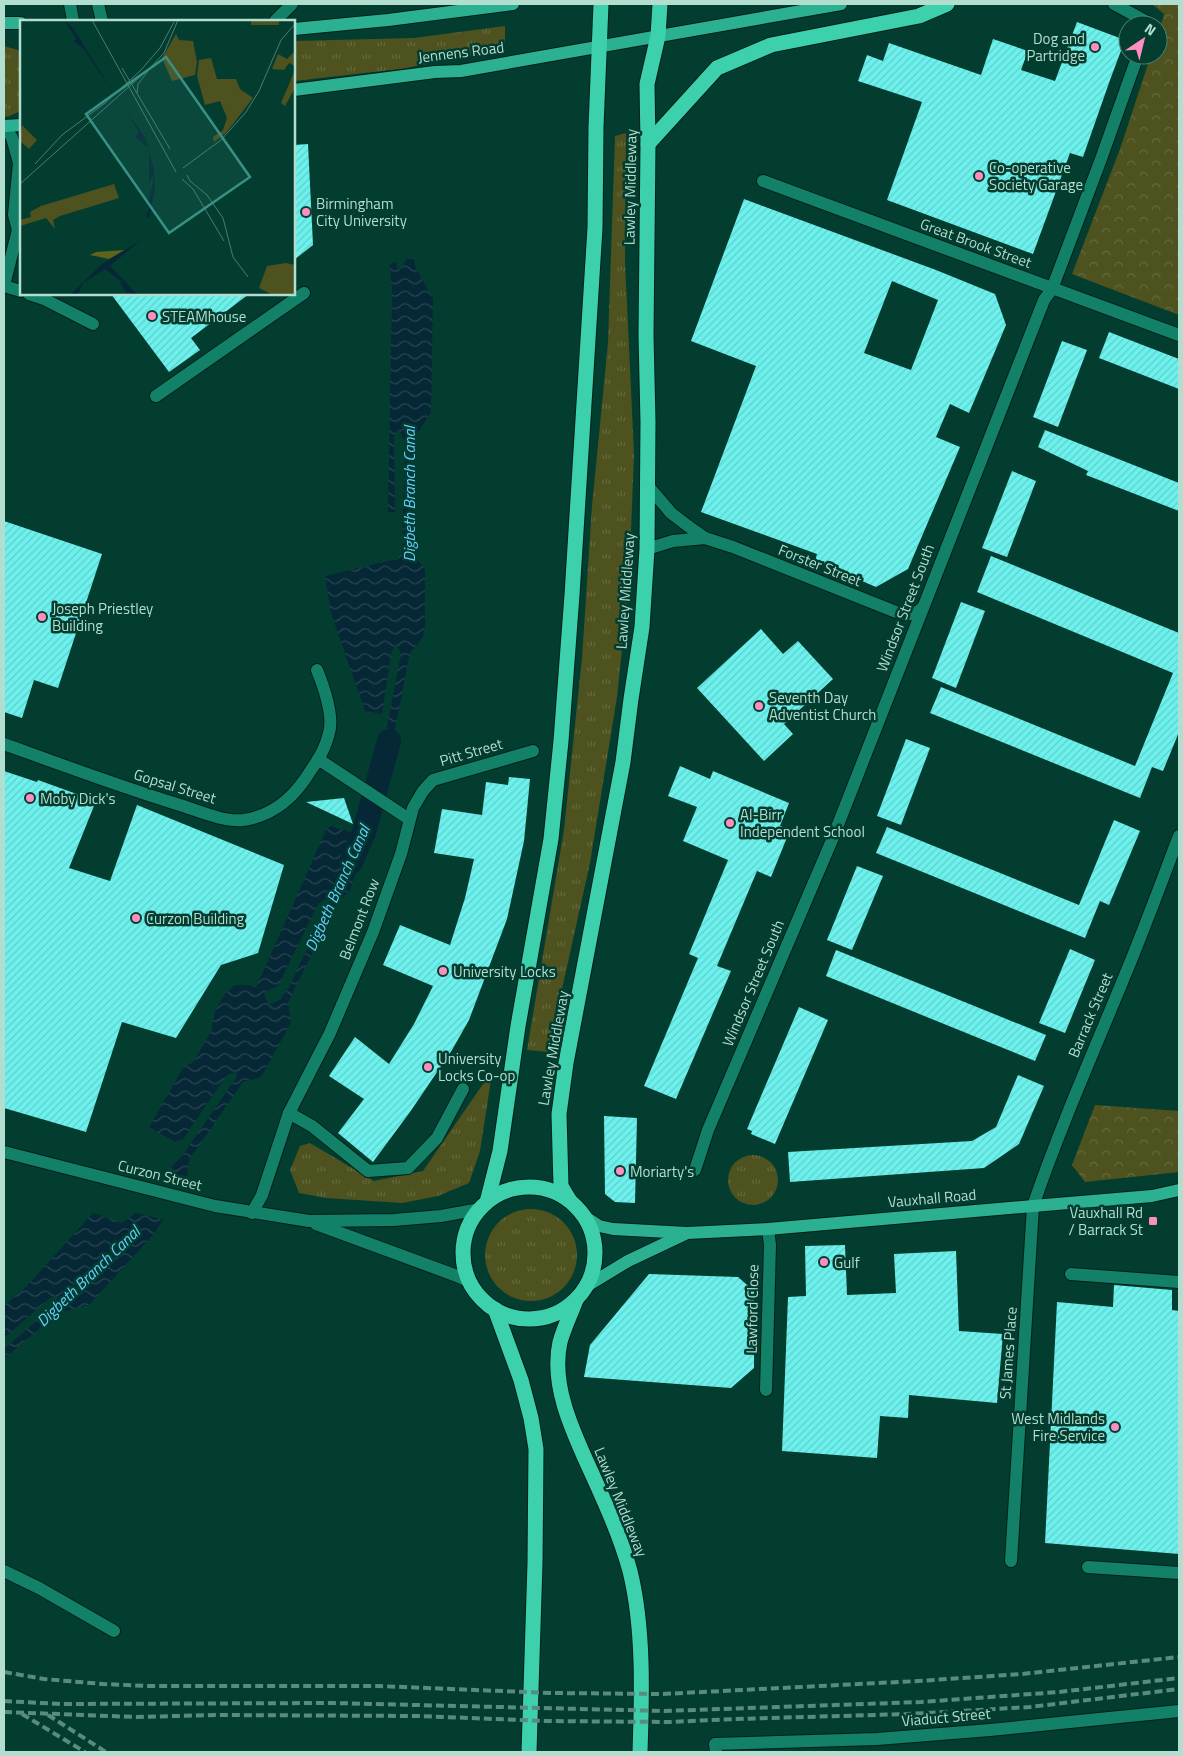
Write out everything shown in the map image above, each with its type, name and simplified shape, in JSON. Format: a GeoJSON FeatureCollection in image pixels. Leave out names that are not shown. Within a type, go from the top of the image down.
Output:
{"type":"FeatureCollection","features":[{"type":"Feature","properties":{"kind":"highway"},"geometry":{"type":"LineString","coordinates":[[648,144],[717,68],[771,45],[919,16],[947,4]]}},
{"type":"Feature","properties":{"kind":"highway","name":"Lawley Middleway"},"geometry":{"type":"LineString","coordinates":[[570,1201],[561,1186],[559,1114],[566,1063],[623,762],[630,699],[642,627],[647,549],[648,486],[646,245],[648,84],[658,36],[660,5]]}},
{"type":"Feature","properties":{"kind":"highway"},"geometry":{"type":"LineString","coordinates":[[484,1205],[500,1151],[518,1026],[551,838],[561,741],[595,228],[600,10]]}},
{"type":"Feature","properties":{"kind":"highway"},"geometry":{"type":"LineString","coordinates":[[528,1187],[550,1190],[570,1201],[584,1216],[590,1226],[596,1251],[591,1276],[586,1287],[576,1300],[562,1310],[546,1317],[528,1319],[511,1316],[495,1309],[481,1297],[470,1282],[465,1268],[463,1252],[465,1236],[471,1222],[484,1205],[507,1190],[528,1187]]}},
{"type":"Feature","properties":{"kind":"highway","name":"Lawley Middleway"},"geometry":{"type":"LineString","coordinates":[[576,1300],[560,1342],[560,1387],[565,1412],[619,1536],[630,1572],[637,1608],[640,1645],[640,1752]]}},
{"type":"Feature","properties":{"kind":"highway"},"geometry":{"type":"LineString","coordinates":[[495,1309],[521,1380],[531,1418],[536,1449],[535,1563],[528,1752]]}},
{"type":"Feature","properties":{"kind":"main road"},"geometry":{"type":"LineString","coordinates":[[295,29],[388,20],[513,4]]}},
{"type":"Feature","properties":{"kind":"main road","name":"Jennens Road"},"geometry":{"type":"LineString","coordinates":[[295,90],[435,72],[461,71],[841,4]]}},
{"type":"Feature","properties":{"kind":"main road"},"geometry":{"type":"LineString","coordinates":[[4,23],[20,23]]}},
{"type":"Feature","properties":{"kind":"main road"},"geometry":{"type":"LineString","coordinates":[[4,126],[20,124]]}},
{"type":"Feature","properties":{"kind":"main road","name":"Vauxhall Road"},"geometry":{"type":"LineString","coordinates":[[584,1216],[599,1226],[613,1229],[687,1232],[768,1228],[1152,1196],[1179,1190]]}},
{"type":"Feature","properties":{"kind":"main road","name":"Vauxhall Road"},"geometry":{"type":"LineString","coordinates":[[586,1287],[628,1262],[687,1232]]}},
{"type":"Feature","properties":{"kind":"street"},"geometry":{"type":"LineString","coordinates":[[70,4],[73,20]]}},
{"type":"Feature","properties":{"kind":"street"},"geometry":{"type":"LineString","coordinates":[[98,4],[102,20]]}},
{"type":"Feature","properties":{"kind":"street"},"geometry":{"type":"LineString","coordinates":[[276,20],[292,4]]}},
{"type":"Feature","properties":{"kind":"street"},"geometry":{"type":"LineString","coordinates":[[1114,4],[1133,15]]}},
{"type":"Feature","properties":{"kind":"street","name":"Windsor Street South"},"geometry":{"type":"LineString","coordinates":[[695,1170],[708,1130],[832,840],[1044,300],[1052,289],[1134,65]]}},
{"type":"Feature","properties":{"kind":"street"},"geometry":{"type":"LineString","coordinates":[[4,126],[12,138],[20,160],[14,215],[20,228],[4,285],[20,291]]}},
{"type":"Feature","properties":{"kind":"street","name":"Great Brook Street"},"geometry":{"type":"LineString","coordinates":[[762,181],[1179,335]]}},
{"type":"Feature","properties":{"kind":"street"},"geometry":{"type":"LineString","coordinates":[[156,396],[304,293]]}},
{"type":"Feature","properties":{"kind":"street"},"geometry":{"type":"LineString","coordinates":[[32,295],[44,299],[93,324]]}},
{"type":"Feature","properties":{"kind":"street","name":"Forster Street"},"geometry":{"type":"LineString","coordinates":[[648,486],[670,513],[705,538],[733,547],[896,612],[906,615],[917,613],[922,608]]}},
{"type":"Feature","properties":{"kind":"street","name":"Forster Street"},"geometry":{"type":"LineString","coordinates":[[647,549],[673,541],[705,538]]}},
{"type":"Feature","properties":{"kind":"street"},"geometry":{"type":"LineString","coordinates":[[317,670],[330,718],[330,731],[318,759],[409,819]]}},
{"type":"Feature","properties":{"kind":"street","name":"Gopsal Street"},"geometry":{"type":"LineString","coordinates":[[4,744],[131,790],[220,817],[241,820],[255,818],[288,800],[302,785],[318,759]]}},
{"type":"Feature","properties":{"kind":"street","name":"Pitt Street"},"geometry":{"type":"LineString","coordinates":[[409,819],[423,791],[433,780],[533,751]]}},
{"type":"Feature","properties":{"kind":"street","name":"Belmont Row"},"geometry":{"type":"LineString","coordinates":[[252,1213],[262,1195],[289,1113],[330,1033],[373,932],[401,854],[409,819]]}},
{"type":"Feature","properties":{"kind":"street","name":"Barrack Street"},"geometry":{"type":"LineString","coordinates":[[1033,1206],[1077,1088],[1130,963],[1179,836]]}},
{"type":"Feature","properties":{"kind":"street"},"geometry":{"type":"LineString","coordinates":[[289,1113],[312,1126],[368,1171],[408,1168],[437,1138],[463,1089]]}},
{"type":"Feature","properties":{"kind":"street","name":"Curzon Street"},"geometry":{"type":"LineString","coordinates":[[4,1152],[191,1200],[252,1213],[309,1221],[394,1220],[440,1216],[484,1205]]}},
{"type":"Feature","properties":{"kind":"street","name":"St James Place"},"geometry":{"type":"LineString","coordinates":[[1011,1561],[1033,1206]]}},
{"type":"Feature","properties":{"kind":"street","name":"Curzon Street"},"geometry":{"type":"LineString","coordinates":[[309,1221],[470,1282]]}},
{"type":"Feature","properties":{"kind":"street","name":"Lawford Close"},"geometry":{"type":"LineString","coordinates":[[766,1390],[770,1245],[768,1228]]}},
{"type":"Feature","properties":{"kind":"street"},"geometry":{"type":"LineString","coordinates":[[1071,1274],[1179,1282]]}},
{"type":"Feature","properties":{"kind":"street"},"geometry":{"type":"LineString","coordinates":[[1088,1567],[1179,1573]]}},
{"type":"Feature","properties":{"kind":"street"},"geometry":{"type":"LineString","coordinates":[[4,1571],[39,1588],[114,1631]]}},
{"type":"Feature","properties":{"kind":"street","name":"Viaduct Street"},"geometry":{"type":"LineString","coordinates":[[716,1748],[877,1739],[990,1730],[1179,1711]]}},
{"type":"Feature","properties":{"kind":"street"},"geometry":{"type":"LineString","coordinates":[[640,1729],[645,1752]]}},
{"type":"Feature","properties":{"kind":"green space"},"geometry":{"type":"Polygon","coordinates":[[[1152,4],[1179,4],[1179,315],[1072,274],[1120,149],[1148,65],[1168,65],[1168,15],[1152,4]]]}},
{"type":"Feature","properties":{"kind":"green space"},"geometry":{"type":"Polygon","coordinates":[[[505,26],[505,49],[400,69],[295,81],[295,41],[414,38],[505,26]]]}},
{"type":"Feature","properties":{"kind":"green space"},"geometry":{"type":"Polygon","coordinates":[[[4,46],[18,50],[20,55],[20,111],[4,117],[4,46]]]}},
{"type":"Feature","properties":{"kind":"green space"},"geometry":{"type":"Polygon","coordinates":[[[626,133],[625,261],[634,454],[629,583],[617,697],[590,863],[548,1052],[527,1050],[564,830],[582,658],[592,506],[608,343],[615,136],[626,133]]]}},
{"type":"Feature","properties":{"kind":"green space"},"geometry":{"type":"Polygon","coordinates":[[[491,1080],[480,1151],[469,1183],[438,1196],[402,1203],[326,1198],[299,1193],[290,1170],[300,1146],[310,1143],[374,1181],[423,1171],[483,1084],[491,1080]]]}},
{"type":"Feature","properties":{"kind":"green space"},"geometry":{"type":"Polygon","coordinates":[[[1095,1105],[1179,1111],[1179,1172],[1085,1182],[1072,1165],[1095,1105]]]}},
{"type":"Feature","properties":{"kind":"green space"},"geometry":{"type":"Polygon","coordinates":[[[753,1155],[763,1157],[771,1162],[776,1170],[778,1180],[776,1190],[771,1198],[763,1203],[753,1205],[743,1203],[735,1198],[730,1190],[728,1180],[730,1170],[735,1162],[743,1157],[753,1155]]]}},
{"type":"Feature","properties":{"kind":"green space"},"geometry":{"type":"Polygon","coordinates":[[[531,1209],[540,1210],[557,1217],[569,1229],[576,1246],[576,1264],[569,1281],[557,1293],[540,1300],[531,1301],[522,1300],[505,1293],[493,1281],[486,1264],[485,1255],[486,1246],[493,1229],[505,1217],[522,1210],[531,1209]]]}},
{"type":"Feature","properties":{"kind":"water"},"geometry":{"type":"Polygon","coordinates":[[[407,259],[415,259],[415,267],[433,299],[431,412],[412,443],[410,538],[412,552],[425,570],[425,627],[423,637],[410,653],[384,776],[377,768],[384,743],[401,653],[396,643],[391,654],[382,714],[365,711],[331,613],[325,576],[397,559],[402,552],[405,442],[398,428],[394,438],[395,512],[388,512],[392,293],[390,264],[396,262],[399,272],[407,259]]]}},
{"type":"Feature","properties":{"kind":"water"},"geometry":{"type":"Polygon","coordinates":[[[331,826],[353,833],[360,828],[368,837],[350,890],[338,902],[288,1003],[291,1023],[261,1077],[243,1082],[189,1160],[187,1176],[155,1233],[89,1305],[60,1312],[4,1359],[4,1349],[55,1305],[58,1296],[50,1298],[4,1338],[4,1306],[25,1288],[93,1213],[122,1223],[132,1216],[170,1168],[182,1156],[236,1078],[237,1071],[226,1076],[183,1139],[175,1142],[149,1127],[183,1068],[193,1062],[211,1032],[215,1011],[225,994],[235,985],[249,985],[256,988],[327,828],[331,826]],[[329,896],[318,904],[278,986],[264,992],[268,1005],[280,1000],[289,987],[329,903],[329,896]]]}},
{"type":"Feature","properties":{"kind":"pier"},"geometry":{"type":"Polygon","coordinates":[[[164,1171],[189,1177],[165,1220],[132,1212],[164,1171]]]}},
{"type":"Feature","properties":{"kind":"building"},"geometry":{"type":"Polygon","coordinates":[[[1077,22],[1118,37],[1118,59],[1083,157],[1070,153],[1033,254],[887,200],[922,102],[858,81],[867,55],[883,61],[889,43],[981,75],[993,39],[1028,51],[1021,70],[1055,81],[1077,22]]]}},
{"type":"Feature","properties":{"kind":"building"},"geometry":{"type":"Polygon","coordinates":[[[308,144],[313,245],[295,259],[295,145],[308,144]]]}},
{"type":"Feature","properties":{"kind":"building"},"geometry":{"type":"Polygon","coordinates":[[[744,199],[936,270],[995,294],[1006,325],[969,413],[950,404],[936,437],[960,447],[908,569],[876,587],[815,561],[817,554],[701,512],[756,366],[691,341],[744,199]],[[892,281],[864,353],[911,370],[938,300],[892,281]]]}},
{"type":"Feature","properties":{"kind":"building","name":"STEAMhouse"},"geometry":{"type":"Polygon","coordinates":[[[112,295],[248,295],[191,338],[200,350],[169,372],[112,295]]]}},
{"type":"Feature","properties":{"kind":"building"},"geometry":{"type":"Polygon","coordinates":[[[1109,332],[1179,359],[1179,389],[1099,358],[1109,332]]]}},
{"type":"Feature","properties":{"kind":"building"},"geometry":{"type":"Polygon","coordinates":[[[1062,341],[1087,350],[1058,427],[1033,417],[1062,341]]]}},
{"type":"Feature","properties":{"kind":"building"},"geometry":{"type":"Polygon","coordinates":[[[1045,430],[1179,483],[1179,511],[1086,475],[1088,471],[1038,447],[1045,430]]]}},
{"type":"Feature","properties":{"kind":"building"},"geometry":{"type":"Polygon","coordinates":[[[1012,471],[1036,481],[1007,557],[982,548],[1012,471]]]}},
{"type":"Feature","properties":{"kind":"building","name":"Joseph Priestley Building"},"geometry":{"type":"Polygon","coordinates":[[[4,521],[102,554],[58,688],[34,680],[22,718],[4,712],[4,521]]]}},
{"type":"Feature","properties":{"kind":"building"},"geometry":{"type":"Polygon","coordinates":[[[991,556],[1179,633],[1179,732],[1163,771],[1152,767],[1140,798],[930,713],[941,687],[1135,766],[1173,673],[977,592],[991,556]]]}},
{"type":"Feature","properties":{"kind":"building"},"geometry":{"type":"Polygon","coordinates":[[[961,602],[985,611],[956,688],[932,678],[961,602]]]}},
{"type":"Feature","properties":{"kind":"building","name":"Seventh Day Adventist Church"},"geometry":{"type":"Polygon","coordinates":[[[761,629],[783,654],[798,641],[833,679],[784,724],[793,734],[764,761],[697,688],[761,629]]]}},
{"type":"Feature","properties":{"kind":"building"},"geometry":{"type":"Polygon","coordinates":[[[906,739],[930,748],[901,825],[877,816],[906,739]]]}},
{"type":"Feature","properties":{"kind":"building"},"geometry":{"type":"Polygon","coordinates":[[[680,766],[710,779],[713,771],[789,803],[780,826],[790,830],[771,877],[757,871],[717,966],[731,971],[676,1099],[644,1086],[698,958],[689,954],[728,860],[683,841],[697,807],[668,796],[680,766]]]}},
{"type":"Feature","properties":{"kind":"building","name":"Curzon Building"},"geometry":{"type":"Polygon","coordinates":[[[4,771],[37,782],[38,780],[96,801],[69,868],[110,881],[137,805],[284,865],[258,953],[221,965],[176,1038],[122,1022],[86,1132],[4,1108],[4,771]]]}},
{"type":"Feature","properties":{"kind":"building","name":"University Locks"},"geometry":{"type":"Polygon","coordinates":[[[509,777],[530,779],[524,841],[507,919],[469,1020],[452,1050],[373,1162],[338,1133],[364,1099],[329,1076],[355,1037],[389,1064],[414,1024],[433,986],[383,965],[400,925],[450,945],[465,898],[474,859],[434,853],[442,809],[482,815],[486,782],[508,785],[509,777]]]}},
{"type":"Feature","properties":{"kind":"building"},"geometry":{"type":"Polygon","coordinates":[[[344,798],[353,824],[306,802],[344,798]]]}},
{"type":"Feature","properties":{"kind":"building"},"geometry":{"type":"Polygon","coordinates":[[[1114,820],[1140,831],[1109,905],[1100,901],[1085,938],[876,853],[887,827],[1079,905],[1114,820]]]}},
{"type":"Feature","properties":{"kind":"building"},"geometry":{"type":"Polygon","coordinates":[[[857,866],[883,876],[852,950],[827,940],[857,866]]]}},
{"type":"Feature","properties":{"kind":"building"},"geometry":{"type":"Polygon","coordinates":[[[1070,949],[1095,960],[1065,1033],[1039,1023],[1070,949]]]}},
{"type":"Feature","properties":{"kind":"building"},"geometry":{"type":"Polygon","coordinates":[[[836,950],[1046,1035],[1035,1061],[826,976],[836,950]]]}},
{"type":"Feature","properties":{"kind":"building"},"geometry":{"type":"Polygon","coordinates":[[[799,1007],[828,1020],[775,1144],[751,1134],[752,1131],[747,1129],[799,1007]]]}},
{"type":"Feature","properties":{"kind":"building"},"geometry":{"type":"Polygon","coordinates":[[[1018,1075],[1044,1086],[1019,1144],[984,1168],[790,1182],[788,1152],[972,1141],[996,1127],[1018,1075]]]}},
{"type":"Feature","properties":{"kind":"building","name":"Moriarty's"},"geometry":{"type":"Polygon","coordinates":[[[604,1116],[637,1118],[635,1203],[615,1202],[605,1194],[604,1116]]]}},
{"type":"Feature","properties":{"kind":"building"},"geometry":{"type":"Polygon","coordinates":[[[845,1245],[847,1295],[896,1293],[894,1254],[956,1251],[959,1331],[1003,1334],[997,1403],[909,1395],[908,1418],[880,1416],[877,1458],[782,1451],[788,1297],[806,1296],[805,1246],[845,1245]]]}},
{"type":"Feature","properties":{"kind":"building"},"geometry":{"type":"Polygon","coordinates":[[[649,1274],[738,1277],[754,1291],[754,1368],[731,1388],[584,1377],[590,1345],[649,1274]]]}},
{"type":"Feature","properties":{"kind":"building","name":"West Midlands Fire Service"},"geometry":{"type":"Polygon","coordinates":[[[1114,1285],[1172,1290],[1172,1310],[1179,1311],[1179,1554],[1045,1543],[1057,1302],[1113,1307],[1114,1285]]]}},
{"type":"Feature","properties":{"kind":"waterway","name":"Digbeth Branch Canal"},"geometry":{"type":"LineString","coordinates":[[351,862],[364,832],[389,741]]}},
{"type":"Feature","properties":{"kind":"railway"},"geometry":{"type":"LineString","coordinates":[[4,1672],[44,1679],[149,1686],[378,1686],[549,1693],[663,1694],[1022,1674],[1179,1657]]}},
{"type":"Feature","properties":{"kind":"railway"},"geometry":{"type":"LineString","coordinates":[[4,1701],[61,1704],[333,1703],[665,1711],[921,1702],[1059,1692],[1179,1678]]}},
{"type":"Feature","properties":{"kind":"railway"},"geometry":{"type":"LineString","coordinates":[[4,1712],[136,1717],[215,1715],[419,1716],[545,1721],[669,1722],[909,1714],[1030,1707],[1179,1689]]}},
{"type":"Feature","properties":{"kind":"railway"},"geometry":{"type":"LineString","coordinates":[[22,1714],[85,1752]]}},
{"type":"Feature","properties":{"kind":"railway"},"geometry":{"type":"LineString","coordinates":[[48,1715],[106,1752]]}},
{"type":"Feature","properties":{"kind":"place","name":"Dog and Partridge"},"geometry":{"type":"Point","coordinates":[1095,47]}},
{"type":"Feature","properties":{"kind":"place","name":"Co-operative Society Garage"},"geometry":{"type":"Point","coordinates":[979,176]}},
{"type":"Feature","properties":{"kind":"place","name":"Birmingham City University"},"geometry":{"type":"Point","coordinates":[306,212]}},
{"type":"Feature","properties":{"kind":"place","name":"STEAMhouse"},"geometry":{"type":"Point","coordinates":[152,316]}},
{"type":"Feature","properties":{"kind":"place","name":"Joseph Priestley Building"},"geometry":{"type":"Point","coordinates":[42,617]}},
{"type":"Feature","properties":{"kind":"place","name":"Seventh Day Adventist Church"},"geometry":{"type":"Point","coordinates":[759,706]}},
{"type":"Feature","properties":{"kind":"place","name":"Moby Dick's"},"geometry":{"type":"Point","coordinates":[30,798]}},
{"type":"Feature","properties":{"kind":"place","name":"Al-Birr Independent School"},"geometry":{"type":"Point","coordinates":[730,823]}},
{"type":"Feature","properties":{"kind":"place","name":"Curzon Building"},"geometry":{"type":"Point","coordinates":[136,918]}},
{"type":"Feature","properties":{"kind":"place","name":"University Locks"},"geometry":{"type":"Point","coordinates":[443,971]}},
{"type":"Feature","properties":{"kind":"place","name":"University Locks Co-op"},"geometry":{"type":"Point","coordinates":[428,1067]}},
{"type":"Feature","properties":{"kind":"place","name":"Moriarty's"},"geometry":{"type":"Point","coordinates":[620,1171]}},
{"type":"Feature","properties":{"kind":"place","name":"Vauxhall Rd / Barrack St"},"geometry":{"type":"Point","coordinates":[1153,1221]}},
{"type":"Feature","properties":{"kind":"place","name":"Gulf"},"geometry":{"type":"Point","coordinates":[824,1262]}},
{"type":"Feature","properties":{"kind":"place","name":"West Midlands Fire Service"},"geometry":{"type":"Point","coordinates":[1115,1427]}}]}
